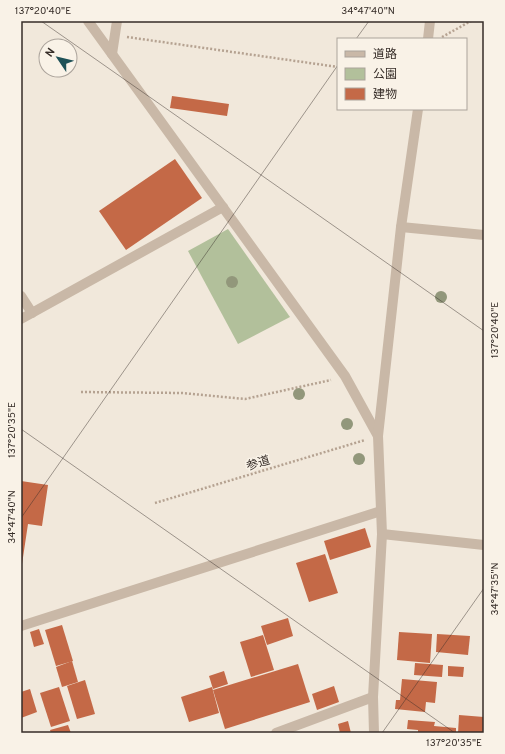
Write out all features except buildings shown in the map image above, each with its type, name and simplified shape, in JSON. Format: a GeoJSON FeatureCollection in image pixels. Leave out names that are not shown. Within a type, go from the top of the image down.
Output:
{"type":"FeatureCollection","features":[{"type":"Feature","properties":{"kind":"street"},"geometry":{"type":"LineString","coordinates":[[88,21],[346,376],[378,436]]}},
{"type":"Feature","properties":{"kind":"street"},"geometry":{"type":"LineString","coordinates":[[112,54],[117,21]]}},
{"type":"Feature","properties":{"kind":"street"},"geometry":{"type":"LineString","coordinates":[[428,38],[430,21]]}},
{"type":"Feature","properties":{"kind":"street"},"geometry":{"type":"LineString","coordinates":[[374,733],[373,697],[382,534],[378,436],[401,227],[418,110]]}},
{"type":"Feature","properties":{"kind":"street"},"geometry":{"type":"LineString","coordinates":[[21,319],[223,207]]}},
{"type":"Feature","properties":{"kind":"street"},"geometry":{"type":"LineString","coordinates":[[401,227],[484,235]]}},
{"type":"Feature","properties":{"kind":"street"},"geometry":{"type":"LineString","coordinates":[[21,296],[32,313]]}},
{"type":"Feature","properties":{"kind":"street"},"geometry":{"type":"LineString","coordinates":[[21,626],[381,511]]}},
{"type":"Feature","properties":{"kind":"street"},"geometry":{"type":"LineString","coordinates":[[382,534],[484,544]]}},
{"type":"Feature","properties":{"kind":"street"},"geometry":{"type":"LineString","coordinates":[[276,733],[373,697]]}},
{"type":"Feature","properties":{"kind":"path"},"geometry":{"type":"LineString","coordinates":[[440,38],[471,21]]}},
{"type":"Feature","properties":{"kind":"path"},"geometry":{"type":"LineString","coordinates":[[115,36],[337,67]]}},
{"type":"Feature","properties":{"kind":"path"},"geometry":{"type":"LineString","coordinates":[[81,392],[182,393],[245,399],[346,376]]}},
{"type":"Feature","properties":{"kind":"path","name":"参道"},"geometry":{"type":"LineString","coordinates":[[155,503],[367,440]]}},
{"type":"Feature","properties":{"kind":"green space"},"geometry":{"type":"Polygon","coordinates":[[[228,229],[290,317],[238,344],[188,251],[228,229]]]}}]}
